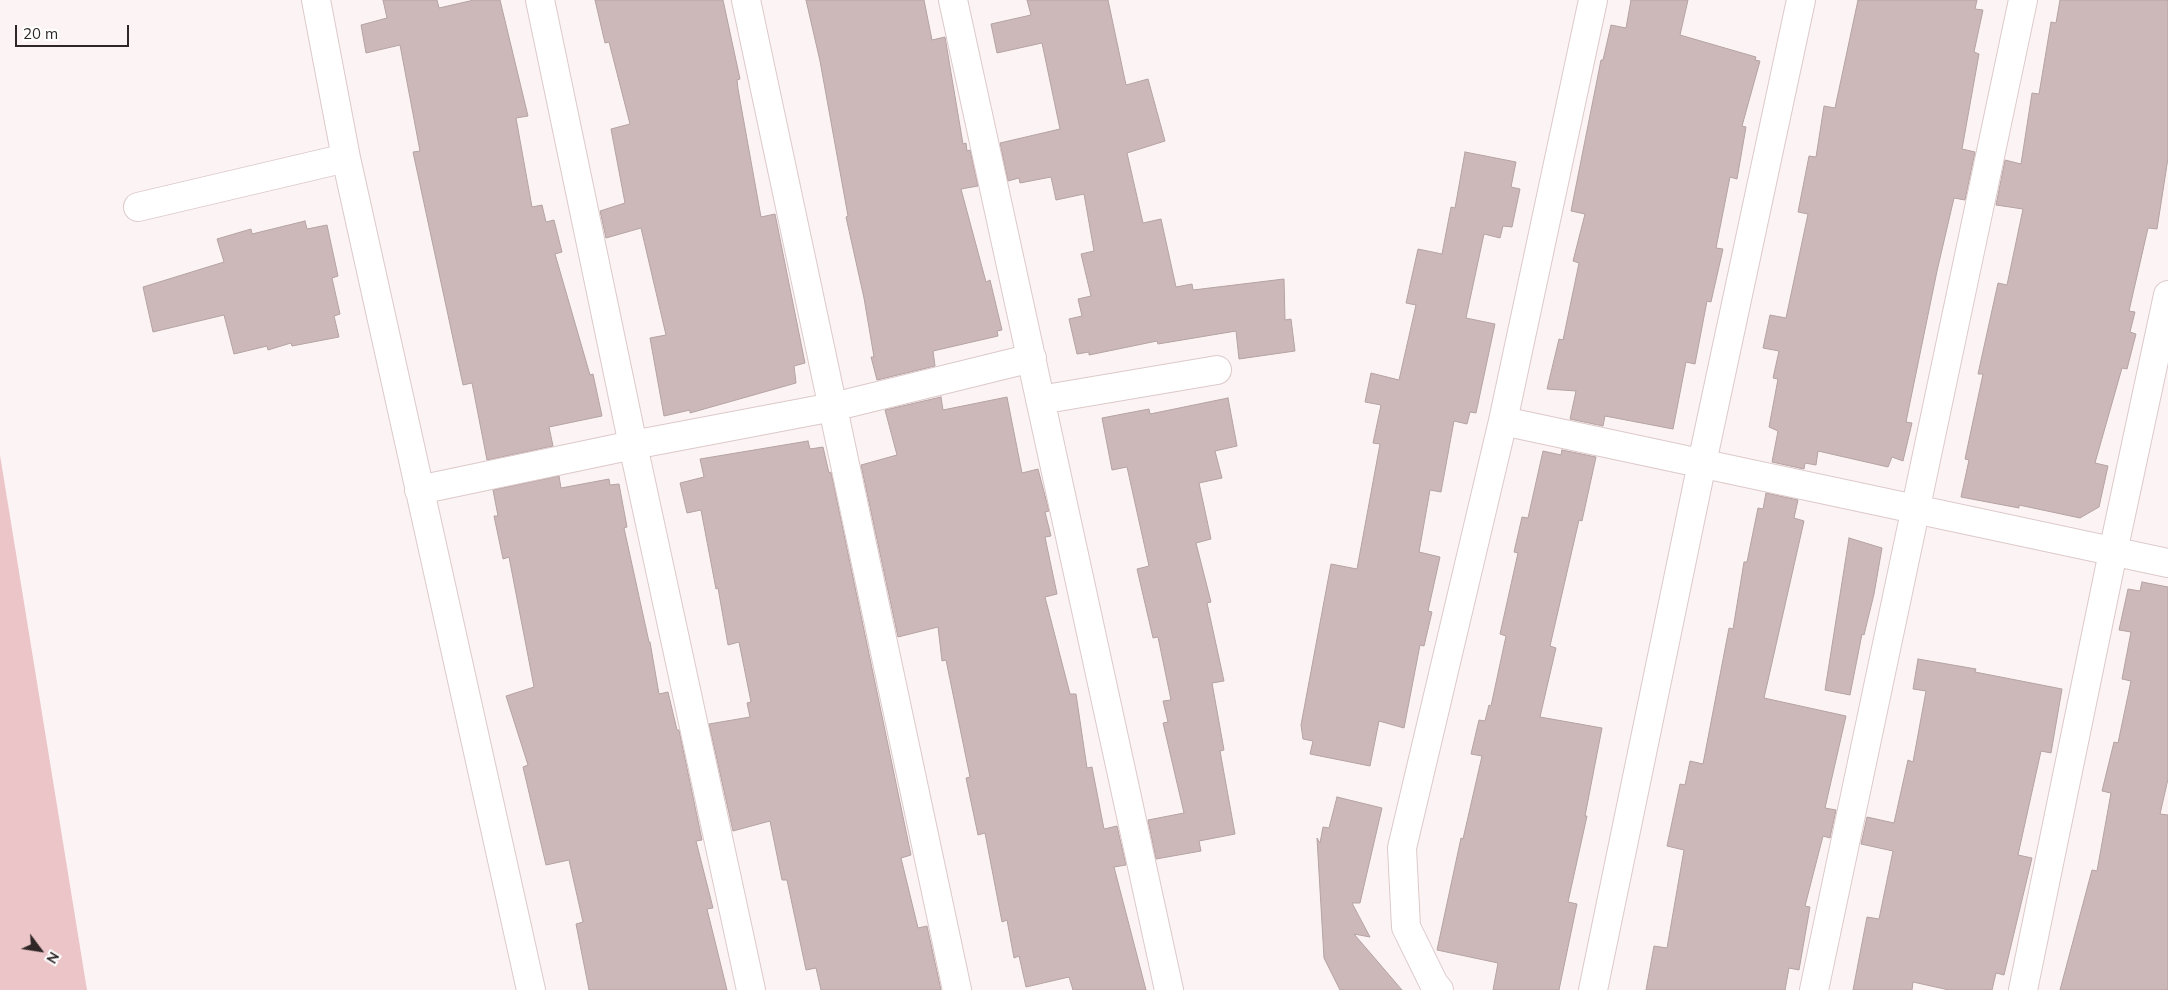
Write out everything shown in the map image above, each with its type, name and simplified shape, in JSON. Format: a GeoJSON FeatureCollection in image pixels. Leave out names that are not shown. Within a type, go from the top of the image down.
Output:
{"type":"FeatureCollection","features":[{"type":"Feature","properties":{"kind":"street"},"geometry":{"type":"LineString","coordinates":[[316,0],[346,158],[530,990]]}},
{"type":"Feature","properties":{"kind":"street"},"geometry":{"type":"LineString","coordinates":[[540,0],[633,444],[751,990]]}},
{"type":"Feature","properties":{"kind":"street"},"geometry":{"type":"LineString","coordinates":[[746,0],[958,990]]}},
{"type":"Feature","properties":{"kind":"street"},"geometry":{"type":"LineString","coordinates":[[953,0],[1169,990]]}},
{"type":"Feature","properties":{"kind":"street"},"geometry":{"type":"LineString","coordinates":[[1439,990],[1434,984],[1406,926],[1402,848],[1503,421],[1593,0]]}},
{"type":"Feature","properties":{"kind":"street"},"geometry":{"type":"LineString","coordinates":[[1592,990],[1801,0]]}},
{"type":"Feature","properties":{"kind":"street"},"geometry":{"type":"LineString","coordinates":[[1814,990],[2023,0]]}},
{"type":"Feature","properties":{"kind":"street"},"geometry":{"type":"LineString","coordinates":[[138,207],[346,158]]}},
{"type":"Feature","properties":{"kind":"street"},"geometry":{"type":"LineString","coordinates":[[2023,990],[2168,295]]}},
{"type":"Feature","properties":{"kind":"street"},"geometry":{"type":"LineString","coordinates":[[419,490],[633,444],[833,407],[1032,358]]}},
{"type":"Feature","properties":{"kind":"street"},"geometry":{"type":"LineString","coordinates":[[1040,400],[1217,370]]}},
{"type":"Feature","properties":{"kind":"street"},"geometry":{"type":"LineString","coordinates":[[1503,421],[2168,563]]}},
{"type":"Feature","properties":{"kind":"shaded area"},"geometry":{"type":"Polygon","coordinates":[[[0,455],[87,990],[0,990],[0,455]]]}},
{"type":"Feature","properties":{"kind":"building"},"geometry":{"type":"Polygon","coordinates":[[[383,0],[437,0],[439,8],[474,0],[500,0],[528,116],[516,118],[532,207],[542,205],[546,222],[554,220],[562,252],[555,254],[590,375],[593,374],[602,416],[549,427],[553,446],[487,460],[472,383],[463,385],[413,152],[420,151],[400,45],[366,53],[361,25],[387,18],[383,0]]]}},
{"type":"Feature","properties":{"kind":"building"},"geometry":{"type":"Polygon","coordinates":[[[595,0],[723,0],[740,79],[737,80],[738,89],[761,217],[775,214],[805,363],[794,366],[796,383],[690,413],[690,410],[664,416],[650,338],[666,335],[641,228],[606,238],[600,211],[625,203],[611,129],[630,124],[609,42],[605,43],[595,0]]]}},
{"type":"Feature","properties":{"kind":"building"},"geometry":{"type":"Polygon","coordinates":[[[806,0],[924,0],[932,40],[945,37],[963,144],[966,143],[967,151],[970,150],[978,186],[961,189],[986,282],[990,280],[1002,330],[997,331],[998,336],[933,351],[935,366],[877,380],[871,357],[874,357],[864,298],[846,217],[848,216],[820,61],[806,0]]]}},
{"type":"Feature","properties":{"kind":"building"},"geometry":{"type":"Polygon","coordinates":[[[1027,0],[1108,0],[1126,85],[1148,79],[1165,141],[1127,153],[1143,223],[1161,219],[1176,287],[1192,284],[1193,290],[1284,279],[1285,320],[1291,319],[1295,351],[1239,359],[1236,331],[1158,344],[1157,341],[1089,355],[1089,352],[1077,354],[1069,319],[1082,316],[1078,299],[1091,296],[1081,254],[1094,251],[1084,194],[1056,200],[1051,177],[1020,183],[1019,178],[1008,181],[1000,143],[1060,129],[1042,43],[997,53],[991,24],[1031,15],[1027,0]]]}},
{"type":"Feature","properties":{"kind":"building"},"geometry":{"type":"Polygon","coordinates":[[[1631,0],[1688,0],[1680,35],[1756,57],[1755,60],[1760,61],[1742,126],[1746,127],[1737,179],[1730,177],[1716,248],[1723,249],[1711,302],[1707,301],[1695,364],[1686,362],[1673,429],[1605,416],[1603,426],[1570,419],[1576,391],[1547,389],[1559,339],[1563,340],[1579,263],[1573,261],[1585,214],[1571,211],[1601,60],[1603,60],[1611,25],[1626,28],[1631,0]]]}},
{"type":"Feature","properties":{"kind":"building"},"geometry":{"type":"Polygon","coordinates":[[[1858,0],[1977,0],[1975,9],[1983,10],[1974,52],[1979,54],[1962,149],[1975,152],[1965,200],[1954,198],[1906,422],[1912,423],[1903,461],[1892,457],[1888,467],[1818,451],[1816,465],[1805,463],[1804,469],[1772,462],[1778,431],[1769,427],[1778,379],[1773,378],[1779,351],[1763,348],[1770,315],[1786,318],[1808,214],[1798,212],[1809,156],[1816,157],[1824,106],[1835,108],[1858,0]]]}},
{"type":"Feature","properties":{"kind":"building"},"geometry":{"type":"Polygon","coordinates":[[[2060,0],[2168,0],[2168,158],[2157,229],[2148,228],[2129,311],[2135,312],[2130,332],[2136,334],[2127,369],[2122,368],[2095,463],[2108,466],[2099,507],[2080,518],[2019,505],[2019,508],[1961,497],[1969,460],[1965,459],[1983,374],[1978,374],[1998,283],[2007,285],[2023,209],[1996,205],[2005,160],[2021,164],[2032,93],[2039,94],[2051,22],[2056,23],[2060,0]]]}},
{"type":"Feature","properties":{"kind":"building"},"geometry":{"type":"Polygon","coordinates":[[[1465,152],[1516,162],[1511,187],[1520,189],[1512,227],[1503,226],[1500,238],[1484,234],[1466,318],[1495,324],[1476,413],[1470,412],[1467,424],[1454,421],[1441,492],[1430,490],[1419,552],[1440,557],[1428,611],[1432,612],[1424,646],[1420,645],[1404,728],[1379,721],[1370,766],[1310,754],[1313,741],[1303,739],[1301,725],[1331,564],[1357,569],[1380,444],[1373,443],[1381,405],[1365,402],[1371,373],[1399,380],[1416,305],[1406,303],[1418,249],[1442,254],[1451,207],[1455,208],[1465,152]]]}},
{"type":"Feature","properties":{"kind":"building"},"geometry":{"type":"Polygon","coordinates":[[[305,221],[307,229],[327,225],[338,276],[332,278],[340,314],[334,316],[339,337],[292,346],[291,343],[268,350],[267,346],[234,354],[224,315],[153,332],[143,287],[224,262],[217,239],[251,229],[252,234],[305,221]]]}},
{"type":"Feature","properties":{"kind":"building"},"geometry":{"type":"Polygon","coordinates":[[[941,397],[943,410],[1007,397],[1022,473],[1038,469],[1049,511],[1045,512],[1051,536],[1045,537],[1057,594],[1045,597],[1070,694],[1076,694],[1087,768],[1092,767],[1104,829],[1117,826],[1126,865],[1114,867],[1146,990],[1073,990],[1069,977],[1026,987],[1019,956],[1014,958],[1007,920],[1002,922],[985,833],[978,835],[966,778],[970,777],[946,660],[942,661],[938,627],[898,637],[861,465],[897,455],[885,410],[941,397]]]}},
{"type":"Feature","properties":{"kind":"building"},"geometry":{"type":"Polygon","coordinates":[[[1228,398],[1237,446],[1215,451],[1222,478],[1199,483],[1211,539],[1196,543],[1211,602],[1207,603],[1224,681],[1212,683],[1224,750],[1220,751],[1235,834],[1199,841],[1201,851],[1156,859],[1148,820],[1184,813],[1163,723],[1168,722],[1163,701],[1171,700],[1158,637],[1153,638],[1137,569],[1149,566],[1127,467],[1112,470],[1102,418],[1149,409],[1150,414],[1228,398]]]}},
{"type":"Feature","properties":{"kind":"building"},"geometry":{"type":"Polygon","coordinates":[[[808,441],[810,449],[823,447],[829,473],[831,472],[911,855],[901,858],[918,928],[927,926],[941,990],[821,990],[816,968],[806,970],[787,880],[782,880],[770,821],[733,831],[709,724],[750,717],[747,703],[751,702],[739,642],[728,645],[701,510],[687,513],[680,483],[704,477],[700,459],[808,441]]]}},
{"type":"Feature","properties":{"kind":"building"},"geometry":{"type":"Polygon","coordinates":[[[1562,450],[1596,457],[1582,521],[1579,520],[1550,646],[1556,648],[1540,717],[1602,728],[1585,816],[1587,816],[1568,902],[1577,904],[1559,990],[1493,990],[1498,963],[1437,950],[1461,838],[1463,839],[1482,756],[1471,754],[1479,720],[1485,721],[1489,705],[1491,706],[1506,636],[1500,634],[1518,553],[1514,552],[1522,517],[1528,518],[1543,451],[1561,455],[1562,450]]]}},
{"type":"Feature","properties":{"kind":"building"},"geometry":{"type":"Polygon","coordinates":[[[559,476],[561,488],[609,479],[610,485],[619,484],[627,527],[624,528],[650,642],[659,694],[668,692],[677,730],[679,730],[702,840],[696,841],[713,908],[707,909],[727,990],[589,990],[576,924],[583,922],[569,860],[546,865],[523,767],[528,765],[506,696],[534,687],[509,557],[503,559],[494,516],[498,516],[493,490],[559,476]]]}},
{"type":"Feature","properties":{"kind":"building"},"geometry":{"type":"Polygon","coordinates":[[[1766,493],[1798,500],[1794,518],[1804,521],[1764,698],[1846,716],[1825,808],[1836,810],[1830,838],[1823,836],[1805,906],[1810,907],[1799,970],[1789,968],[1785,990],[1646,990],[1654,946],[1667,948],[1684,850],[1667,846],[1680,784],[1685,785],[1690,761],[1703,764],[1729,628],[1733,629],[1744,562],[1747,562],[1758,508],[1763,509],[1766,493]]]}},
{"type":"Feature","properties":{"kind":"building"},"geometry":{"type":"Polygon","coordinates":[[[1849,538],[1882,548],[1874,594],[1864,635],[1862,634],[1850,695],[1825,690],[1849,538]]]}},
{"type":"Feature","properties":{"kind":"building"},"geometry":{"type":"Polygon","coordinates":[[[2142,582],[2168,587],[2168,779],[2160,814],[2168,815],[2168,990],[2060,990],[2092,870],[2097,871],[2111,793],[2102,791],[2114,742],[2118,743],[2131,681],[2122,679],[2131,632],[2119,630],[2128,589],[2140,591],[2142,582]]]}},
{"type":"Feature","properties":{"kind":"building"},"geometry":{"type":"Polygon","coordinates":[[[1918,659],[1976,669],[1975,672],[2062,689],[2051,753],[2041,751],[2018,855],[2032,858],[2004,975],[1996,973],[1992,990],[1949,990],[1913,982],[1912,990],[1853,990],[1867,917],[1879,919],[1893,851],[1861,844],[1867,817],[1894,823],[1908,760],[1913,762],[1926,691],[1913,689],[1918,659]]]}},
{"type":"Feature","properties":{"kind":"building"},"geometry":{"type":"Polygon","coordinates":[[[1337,797],[1382,808],[1360,903],[1352,903],[1370,937],[1354,934],[1402,990],[1340,990],[1324,958],[1317,838],[1320,843],[1323,827],[1329,828],[1337,797]]]}}]}
